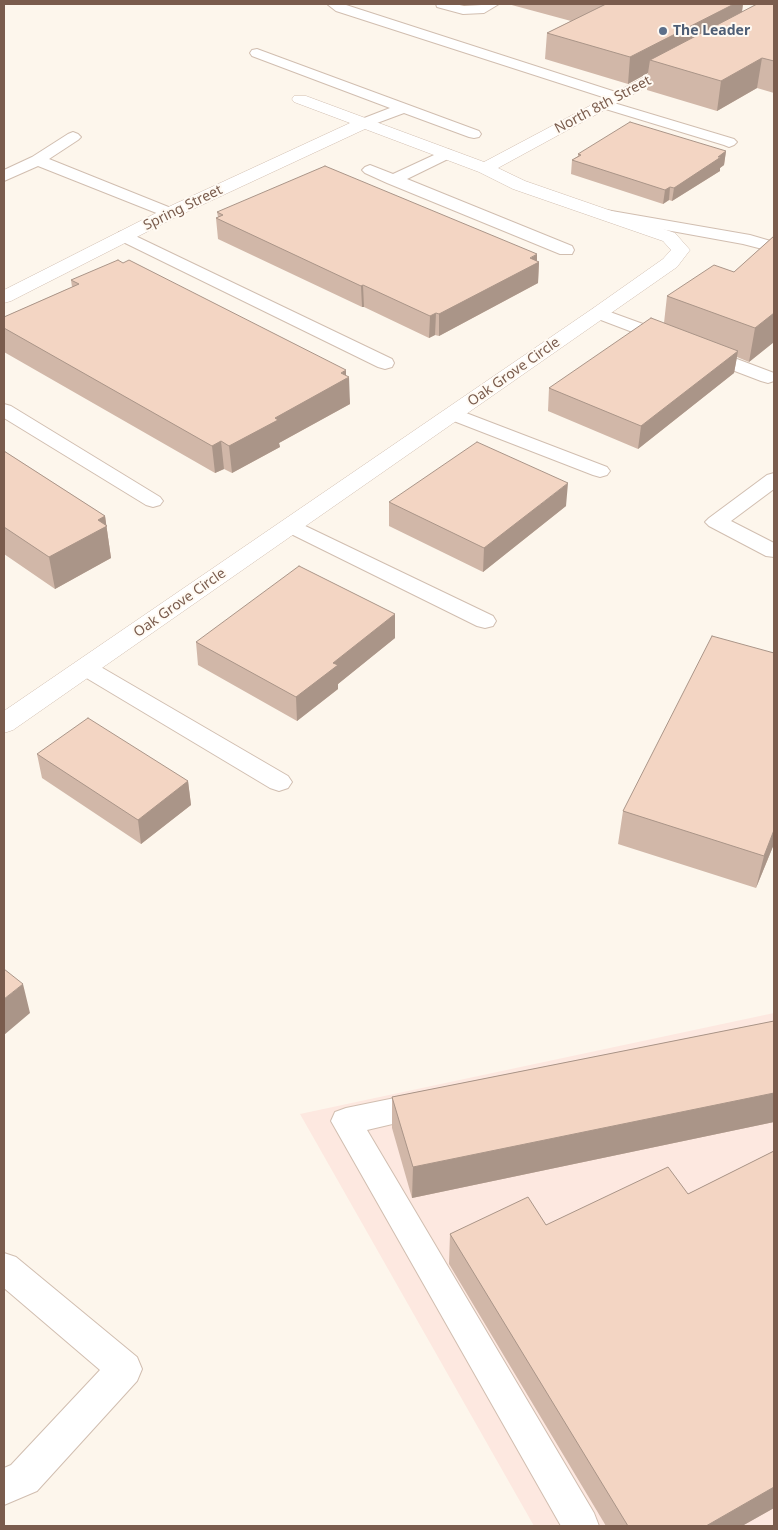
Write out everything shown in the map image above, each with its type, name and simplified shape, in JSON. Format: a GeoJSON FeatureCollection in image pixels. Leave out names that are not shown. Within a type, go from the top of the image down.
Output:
{"type":"FeatureCollection","features":[{"type":"Feature","properties":{"kind":"street","name":"North 8th Street"},"geometry":{"type":"LineString","coordinates":[[485,168],[694,56]]}},
{"type":"Feature","properties":{"kind":"street","name":"Oak Grove Circle"},"geometry":{"type":"LineString","coordinates":[[4,724],[600,313],[670,263],[680,250],[668,237],[519,185],[485,168],[300,99]]}},
{"type":"Feature","properties":{"kind":"street","name":"Spring Street"},"geometry":{"type":"LineString","coordinates":[[4,297],[170,213],[364,123]]}},
{"type":"Feature","properties":{"kind":"lane"},"geometry":{"type":"LineString","coordinates":[[334,4],[350,12],[729,142]]}},
{"type":"Feature","properties":{"kind":"lane"},"geometry":{"type":"LineString","coordinates":[[442,4],[463,10],[479,10],[492,4]]}},
{"type":"Feature","properties":{"kind":"lane"},"geometry":{"type":"LineString","coordinates":[[257,53],[474,134]]}},
{"type":"Feature","properties":{"kind":"lane"},"geometry":{"type":"LineString","coordinates":[[364,123],[402,108]]}},
{"type":"Feature","properties":{"kind":"lane"},"geometry":{"type":"LineString","coordinates":[[4,176],[37,160],[73,136]]}},
{"type":"Feature","properties":{"kind":"lane"},"geometry":{"type":"LineString","coordinates":[[393,180],[447,154]]}},
{"type":"Feature","properties":{"kind":"lane"},"geometry":{"type":"LineString","coordinates":[[37,160],[170,213]]}},
{"type":"Feature","properties":{"kind":"lane"},"geometry":{"type":"LineString","coordinates":[[370,170],[566,250]]}},
{"type":"Feature","properties":{"kind":"lane"},"geometry":{"type":"LineString","coordinates":[[606,215],[744,239],[774,247]]}},
{"type":"Feature","properties":{"kind":"lane"},"geometry":{"type":"LineString","coordinates":[[125,236],[385,363]]}},
{"type":"Feature","properties":{"kind":"lane"},"geometry":{"type":"LineString","coordinates":[[600,313],[768,377]]}},
{"type":"Feature","properties":{"kind":"lane"},"geometry":{"type":"LineString","coordinates":[[4,410],[153,501]]}},
{"type":"Feature","properties":{"kind":"lane"},"geometry":{"type":"LineString","coordinates":[[454,414],[600,471]]}},
{"type":"Feature","properties":{"kind":"lane"},"geometry":{"type":"LineString","coordinates":[[774,479],[716,522],[774,551]]}},
{"type":"Feature","properties":{"kind":"lane"},"geometry":{"type":"LineString","coordinates":[[290,526],[485,621]]}},
{"type":"Feature","properties":{"kind":"lane"},"geometry":{"type":"LineString","coordinates":[[86,668],[279,782]]}},
{"type":"Feature","properties":{"kind":"lane"},"geometry":{"type":"LineString","coordinates":[[453,1099],[346,1121],[581,1526]]}},
{"type":"Feature","properties":{"kind":"lane"},"geometry":{"type":"LineString","coordinates":[[4,1268],[125,1369],[24,1478],[4,1487]]}},
{"type":"Feature","properties":{"kind":"shaded area"},"geometry":{"type":"Polygon","coordinates":[[[774,1013],[774,1526],[534,1526],[300,1114],[774,1013]]]}},
{"type":"Feature","properties":{"kind":"building"},"geometry":{"type":"Polygon","coordinates":[[[606,4],[734,4],[630,57],[547,33],[606,4]]]}},
{"type":"Feature","properties":{"kind":"building"},"geometry":{"type":"Polygon","coordinates":[[[757,4],[774,4],[774,61],[762,58],[721,81],[650,60],[757,4]]]}},
{"type":"Feature","properties":{"kind":"building"},"geometry":{"type":"Polygon","coordinates":[[[630,122],[726,151],[718,157],[721,157],[674,188],[670,187],[665,190],[572,160],[581,155],[578,154],[630,122]]]}},
{"type":"Feature","properties":{"kind":"building"},"geometry":{"type":"Polygon","coordinates":[[[325,166],[537,254],[530,258],[539,262],[439,314],[436,313],[430,316],[216,218],[223,215],[217,212],[325,166]]]}},
{"type":"Feature","properties":{"kind":"building"},"geometry":{"type":"Polygon","coordinates":[[[774,236],[774,313],[755,328],[667,296],[714,265],[734,272],[774,236]]]}},
{"type":"Feature","properties":{"kind":"building"},"geometry":{"type":"Polygon","coordinates":[[[118,260],[123,263],[129,260],[346,370],[341,373],[349,377],[275,418],[278,420],[229,446],[221,441],[212,446],[4,328],[4,317],[79,284],[71,280],[118,260]]]}},
{"type":"Feature","properties":{"kind":"building"},"geometry":{"type":"Polygon","coordinates":[[[651,318],[738,351],[641,426],[549,388],[651,318]]]}},
{"type":"Feature","properties":{"kind":"building"},"geometry":{"type":"Polygon","coordinates":[[[477,442],[568,483],[484,548],[389,502],[477,442]]]}},
{"type":"Feature","properties":{"kind":"building"},"geometry":{"type":"Polygon","coordinates":[[[4,451],[105,516],[98,520],[107,526],[49,557],[4,527],[4,451]]]}},
{"type":"Feature","properties":{"kind":"building"},"geometry":{"type":"Polygon","coordinates":[[[299,566],[395,614],[333,663],[338,665],[296,697],[196,642],[299,566]]]}},
{"type":"Feature","properties":{"kind":"building"},"geometry":{"type":"Polygon","coordinates":[[[712,636],[774,653],[774,830],[764,856],[623,811],[712,636]]]}},
{"type":"Feature","properties":{"kind":"building"},"geometry":{"type":"Polygon","coordinates":[[[88,718],[188,781],[138,820],[37,754],[88,718]]]}},
{"type":"Feature","properties":{"kind":"building"},"geometry":{"type":"Polygon","coordinates":[[[4,969],[23,984],[4,999],[4,969]]]}},
{"type":"Feature","properties":{"kind":"building"},"geometry":{"type":"Polygon","coordinates":[[[774,1021],[774,1093],[413,1167],[392,1097],[774,1021]]]}},
{"type":"Feature","properties":{"kind":"building"},"geometry":{"type":"Polygon","coordinates":[[[774,1151],[774,1487],[706,1526],[628,1526],[450,1234],[528,1197],[546,1225],[668,1167],[688,1194],[774,1151]]]}},
{"type":"Feature","properties":{"kind":"place","name":"The Leader"},"geometry":{"type":"Point","coordinates":[663,31]}}]}
